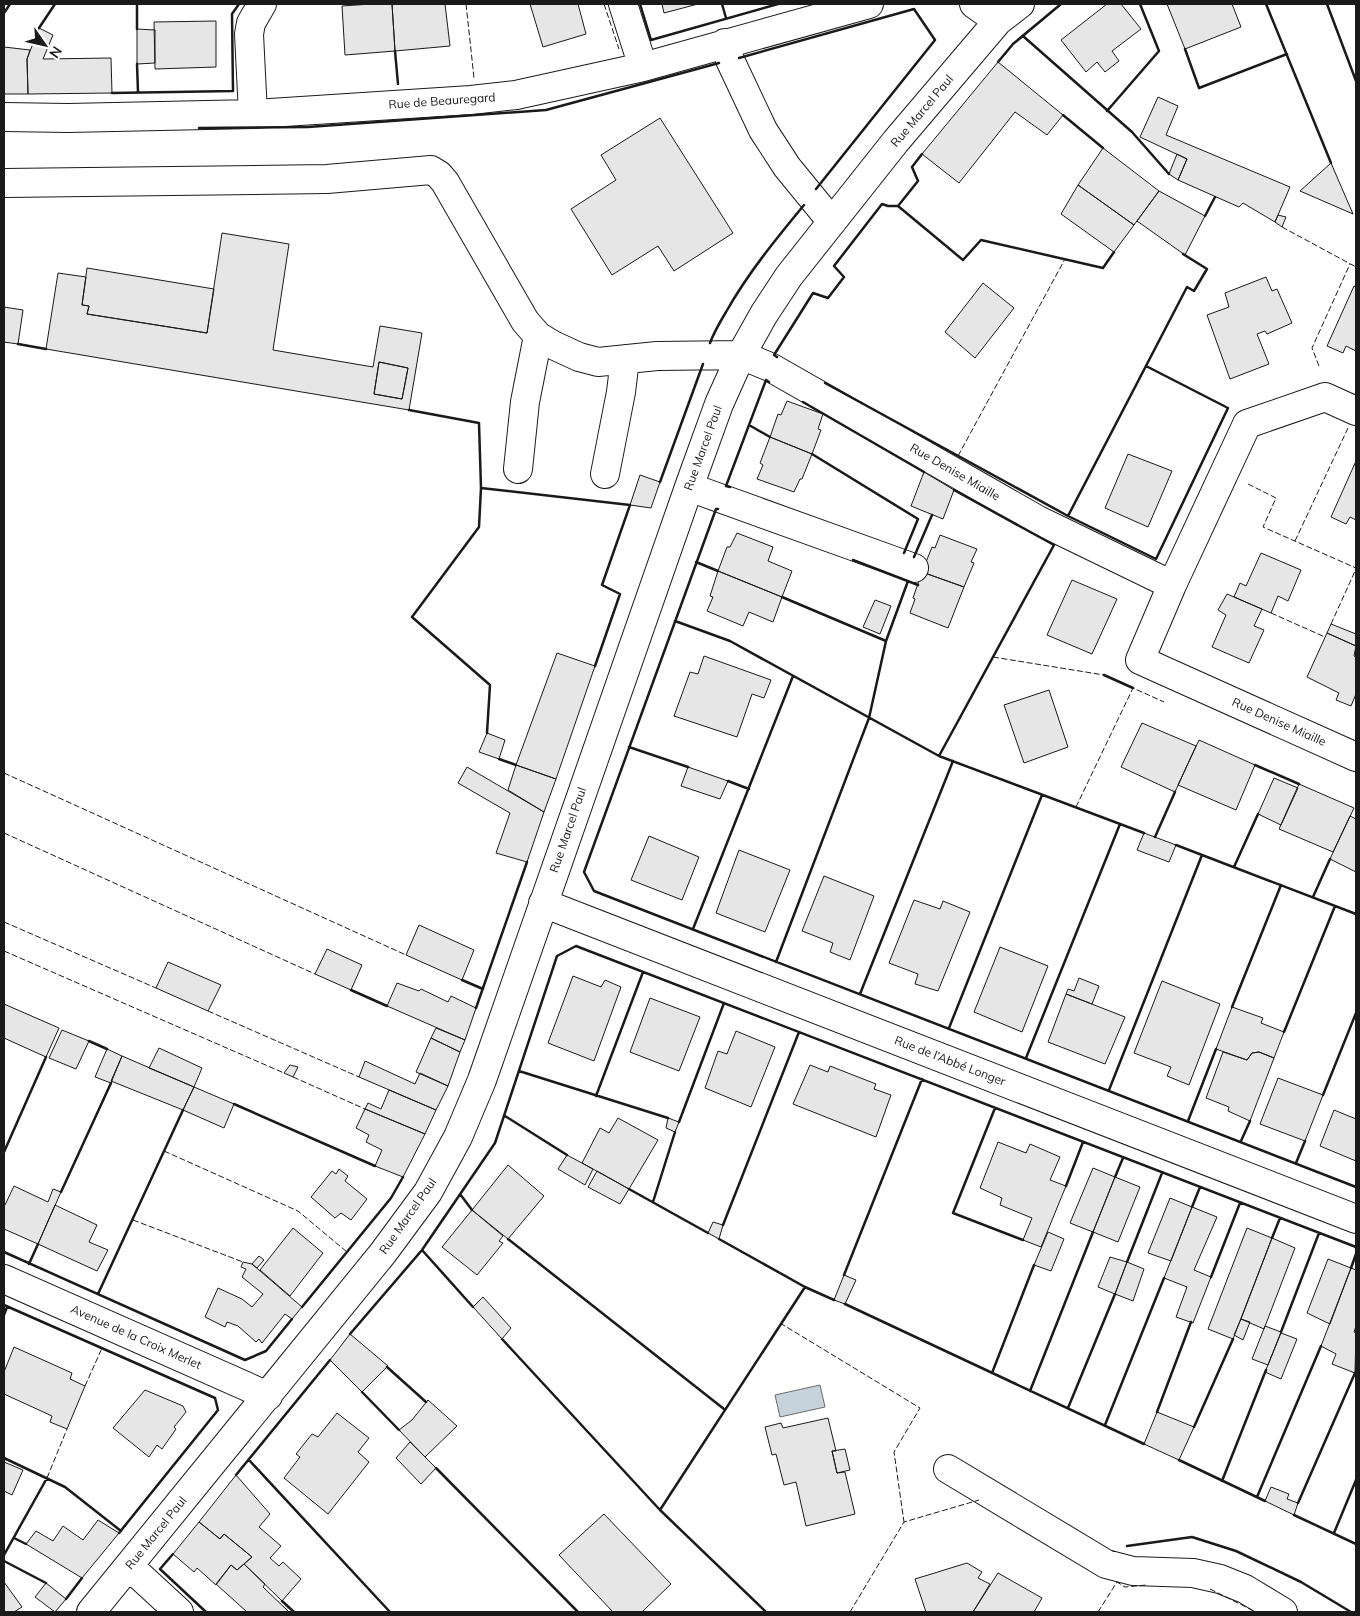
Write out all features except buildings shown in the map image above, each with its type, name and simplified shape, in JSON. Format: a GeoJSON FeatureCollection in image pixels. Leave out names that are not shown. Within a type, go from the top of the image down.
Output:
{"type":"FeatureCollection","features":[{"type":"Feature","properties":{"kind":"street"},"geometry":{"type":"LineString","coordinates":[[253,114],[249,34],[251,23],[262,4]]}},
{"type":"Feature","properties":{"kind":"street"},"geometry":{"type":"LineString","coordinates":[[623,4],[643,66]]}},
{"type":"Feature","properties":{"kind":"street","name":"Rue de Beauregard"},"geometry":{"type":"LineString","coordinates":[[4,117],[68,118],[253,114],[471,100],[516,95],[643,66],[869,4]]}},
{"type":"Feature","properties":{"kind":"street"},"geometry":{"type":"LineString","coordinates":[[974,4],[998,21]]}},
{"type":"Feature","properties":{"kind":"street","name":"Rue Marcel Paul"},"geometry":{"type":"LineString","coordinates":[[92,1612],[382,1253],[432,1184],[458,1137],[482,1080],[689,487],[719,404],[741,355],[764,314],[789,276],[896,142],[998,21],[1020,4]]}},
{"type":"Feature","properties":{"kind":"street"},"geometry":{"type":"LineString","coordinates":[[725,43],[730,60],[763,130],[787,167],[832,222]]}},
{"type":"Feature","properties":{"kind":"street"},"geometry":{"type":"LineString","coordinates":[[4,183],[327,178],[430,170],[446,182],[525,321],[538,336],[553,345],[579,357],[598,362],[657,356],[741,355]]}},
{"type":"Feature","properties":{"kind":"street"},"geometry":{"type":"LineString","coordinates":[[518,469],[525,402],[538,336]]}},
{"type":"Feature","properties":{"kind":"street","name":"Rue Denise Miaille"},"geometry":{"type":"LineString","coordinates":[[741,355],[770,367],[1062,532],[1172,585]]}},
{"type":"Feature","properties":{"kind":"street"},"geometry":{"type":"LineString","coordinates":[[605,474],[621,392],[625,359]]}},
{"type":"Feature","properties":{"kind":"street","name":"Rue Denise Miaille"},"geometry":{"type":"LineString","coordinates":[[1356,411],[1325,397],[1247,424],[1172,585],[1140,660],[1356,757]]}},
{"type":"Feature","properties":{"kind":"street"},"geometry":{"type":"LineString","coordinates":[[689,487],[914,568]]}},
{"type":"Feature","properties":{"kind":"street","name":"Rue de l’Abbé Longer"},"geometry":{"type":"LineString","coordinates":[[543,903],[1356,1219]]}},
{"type":"Feature","properties":{"kind":"street","name":"Avenue de la Croix Merlet"},"geometry":{"type":"LineString","coordinates":[[4,1279],[268,1396]]}},
{"type":"Feature","properties":{"kind":"street"},"geometry":{"type":"LineString","coordinates":[[948,1469],[1106,1564],[1133,1571],[1193,1573],[1220,1579],[1245,1590],[1283,1612]]}},
{"type":"Feature","properties":{"kind":"street"},"geometry":{"type":"LineString","coordinates":[[129,1566],[179,1612]]}},
{"type":"Feature","properties":{"kind":"shaded area"},"geometry":{"type":"Polygon","coordinates":[[[820,1385],[825,1407],[780,1417],[775,1395],[820,1385]]]}},
{"type":"Feature","properties":{"kind":"fence"},"geometry":{"type":"LineString","coordinates":[[466,4],[474,78]]}},
{"type":"Feature","properties":{"kind":"fence"},"geometry":{"type":"LineString","coordinates":[[604,4],[619,49]]}},
{"type":"Feature","properties":{"kind":"fence"},"geometry":{"type":"LineString","coordinates":[[1282,227],[1356,267]]}},
{"type":"Feature","properties":{"kind":"fence"},"geometry":{"type":"LineString","coordinates":[[958,456],[1065,259]]}},
{"type":"Feature","properties":{"kind":"fence"},"geometry":{"type":"LineString","coordinates":[[1319,366],[1312,348],[1350,264]]}},
{"type":"Feature","properties":{"kind":"fence"},"geometry":{"type":"LineString","coordinates":[[1295,541],[1348,428]]}},
{"type":"Feature","properties":{"kind":"fence"},"geometry":{"type":"LineString","coordinates":[[1248,484],[1276,498],[1263,527],[1356,568]]}},
{"type":"Feature","properties":{"kind":"fence"},"geometry":{"type":"LineString","coordinates":[[1331,624],[1356,569]]}},
{"type":"Feature","properties":{"kind":"fence"},"geometry":{"type":"LineString","coordinates":[[1271,613],[1325,637]]}},
{"type":"Feature","properties":{"kind":"fence"},"geometry":{"type":"LineString","coordinates":[[993,657],[1104,675]]}},
{"type":"Feature","properties":{"kind":"fence"},"geometry":{"type":"LineString","coordinates":[[1076,807],[1133,688],[1164,702]]}},
{"type":"Feature","properties":{"kind":"fence"},"geometry":{"type":"LineString","coordinates":[[4,773],[406,955]]}},
{"type":"Feature","properties":{"kind":"fence"},"geometry":{"type":"LineString","coordinates":[[4,833],[315,974]]}},
{"type":"Feature","properties":{"kind":"fence"},"geometry":{"type":"LineString","coordinates":[[4,922],[156,988]]}},
{"type":"Feature","properties":{"kind":"fence"},"geometry":{"type":"LineString","coordinates":[[4,951],[284,1073]]}},
{"type":"Feature","properties":{"kind":"fence"},"geometry":{"type":"LineString","coordinates":[[208,1011],[359,1077]]}},
{"type":"Feature","properties":{"kind":"fence"},"geometry":{"type":"LineString","coordinates":[[293,1077],[365,1109]]}},
{"type":"Feature","properties":{"kind":"fence"},"geometry":{"type":"LineString","coordinates":[[164,1151],[298,1211],[347,1252]]}},
{"type":"Feature","properties":{"kind":"fence"},"geometry":{"type":"LineString","coordinates":[[133,1220],[243,1262]]}},
{"type":"Feature","properties":{"kind":"fence"},"geometry":{"type":"LineString","coordinates":[[780,1323],[920,1408],[894,1452],[904,1522]]}},
{"type":"Feature","properties":{"kind":"fence"},"geometry":{"type":"LineString","coordinates":[[85,1386],[102,1348]]}},
{"type":"Feature","properties":{"kind":"fence"},"geometry":{"type":"LineString","coordinates":[[47,1478],[67,1429]]}},
{"type":"Feature","properties":{"kind":"fence"},"geometry":{"type":"LineString","coordinates":[[850,1612],[904,1522],[979,1500]]}},
{"type":"Feature","properties":{"kind":"fence"},"geometry":{"type":"LineString","coordinates":[[1098,1612],[1117,1582],[1125,1587],[1147,1585]]}},
{"type":"Feature","properties":{"kind":"fence"},"geometry":{"type":"LineString","coordinates":[[1210,1589],[1256,1612]]}},
{"type":"Feature","properties":{"kind":"wall"},"geometry":{"type":"LineString","coordinates":[[4,13],[10,4]]}},
{"type":"Feature","properties":{"kind":"wall"},"geometry":{"type":"LineString","coordinates":[[39,28],[55,4]]}},
{"type":"Feature","properties":{"kind":"wall"},"geometry":{"type":"LineString","coordinates":[[137,4],[137,29]]}},
{"type":"Feature","properties":{"kind":"wall"},"geometry":{"type":"LineString","coordinates":[[112,93],[233,91],[232,14],[239,4]]}},
{"type":"Feature","properties":{"kind":"wall"},"geometry":{"type":"LineString","coordinates":[[640,4],[651,40],[778,4]]}},
{"type":"Feature","properties":{"kind":"wall"},"geometry":{"type":"LineString","coordinates":[[722,4],[726,18]]}},
{"type":"Feature","properties":{"kind":"wall"},"geometry":{"type":"LineString","coordinates":[[998,62],[1013,44],[1061,4]]}},
{"type":"Feature","properties":{"kind":"wall"},"geometry":{"type":"LineString","coordinates":[[1107,111],[1159,51],[1140,4]]}},
{"type":"Feature","properties":{"kind":"wall"},"geometry":{"type":"LineString","coordinates":[[1266,4],[1331,163]]}},
{"type":"Feature","properties":{"kind":"wall"},"geometry":{"type":"LineString","coordinates":[[1327,4],[1356,81]]}},
{"type":"Feature","properties":{"kind":"wall"},"geometry":{"type":"LineString","coordinates":[[739,58],[914,9],[935,40],[816,189]]}},
{"type":"Feature","properties":{"kind":"wall"},"geometry":{"type":"LineString","coordinates":[[1023,36],[1132,132],[1169,174]]}},
{"type":"Feature","properties":{"kind":"wall"},"geometry":{"type":"LineString","coordinates":[[1185,49],[1199,88],[1287,54]]}},
{"type":"Feature","properties":{"kind":"wall"},"geometry":{"type":"LineString","coordinates":[[395,51],[398,84]]}},
{"type":"Feature","properties":{"kind":"wall"},"geometry":{"type":"LineString","coordinates":[[199,128],[308,127],[546,110],[719,63]]}},
{"type":"Feature","properties":{"kind":"wall"},"geometry":{"type":"LineString","coordinates":[[137,64],[138,92]]}},
{"type":"Feature","properties":{"kind":"wall"},"geometry":{"type":"LineString","coordinates":[[1063,115],[1103,148]]}},
{"type":"Feature","properties":{"kind":"wall"},"geometry":{"type":"LineString","coordinates":[[777,357],[774,355],[813,293],[828,298],[844,277],[834,266],[882,204],[898,206],[918,181],[912,167],[922,154]]}},
{"type":"Feature","properties":{"kind":"wall"},"geometry":{"type":"LineString","coordinates":[[1205,216],[1215,197]]}},
{"type":"Feature","properties":{"kind":"wall"},"geometry":{"type":"LineString","coordinates":[[710,343],[719,323],[753,270],[804,205]]}},
{"type":"Feature","properties":{"kind":"wall"},"geometry":{"type":"LineString","coordinates":[[898,206],[963,260],[981,240],[1103,268],[1114,252]]}},
{"type":"Feature","properties":{"kind":"wall"},"geometry":{"type":"LineString","coordinates":[[1068,516],[1187,287],[1194,291],[1207,269],[1183,254]]}},
{"type":"Feature","properties":{"kind":"wall"},"geometry":{"type":"LineString","coordinates":[[18,344],[46,349]]}},
{"type":"Feature","properties":{"kind":"wall"},"geometry":{"type":"LineString","coordinates":[[660,482],[703,364]]}},
{"type":"Feature","properties":{"kind":"wall"},"geometry":{"type":"LineString","coordinates":[[825,383],[1068,516],[1156,559],[1228,408],[1146,366]]}},
{"type":"Feature","properties":{"kind":"wall"},"geometry":{"type":"LineString","coordinates":[[730,487],[726,486],[766,380],[769,382]]}},
{"type":"Feature","properties":{"kind":"wall"},"geometry":{"type":"LineString","coordinates":[[803,402],[924,472]]}},
{"type":"Feature","properties":{"kind":"wall"},"geometry":{"type":"LineString","coordinates":[[409,410],[479,423],[481,488],[630,505],[602,585],[620,594],[595,666]]}},
{"type":"Feature","properties":{"kind":"wall"},"geometry":{"type":"LineString","coordinates":[[749,425],[770,437]]}},
{"type":"Feature","properties":{"kind":"wall"},"geometry":{"type":"LineString","coordinates":[[812,454],[918,519],[904,553]]}},
{"type":"Feature","properties":{"kind":"wall"},"geometry":{"type":"LineString","coordinates":[[481,488],[479,527],[412,617],[490,685],[487,733]]}},
{"type":"Feature","properties":{"kind":"wall"},"geometry":{"type":"LineString","coordinates":[[939,756],[1054,545],[954,490]]}},
{"type":"Feature","properties":{"kind":"wall"},"geometry":{"type":"LineString","coordinates":[[718,509],[716,509],[584,872],[594,891],[1356,1187]]}},
{"type":"Feature","properties":{"kind":"wall"},"geometry":{"type":"LineString","coordinates":[[914,557],[932,515]]}},
{"type":"Feature","properties":{"kind":"wall"},"geometry":{"type":"LineString","coordinates":[[853,560],[918,585]]}},
{"type":"Feature","properties":{"kind":"wall"},"geometry":{"type":"LineString","coordinates":[[696,562],[718,571]]}},
{"type":"Feature","properties":{"kind":"wall"},"geometry":{"type":"LineString","coordinates":[[776,962],[869,718],[886,641],[908,581]]}},
{"type":"Feature","properties":{"kind":"wall"},"geometry":{"type":"LineString","coordinates":[[782,597],[886,641]]}},
{"type":"Feature","properties":{"kind":"wall"},"geometry":{"type":"LineString","coordinates":[[675,621],[730,641],[939,756],[1144,833]]}},
{"type":"Feature","properties":{"kind":"wall"},"geometry":{"type":"LineString","coordinates":[[1104,675],[1133,688]]}},
{"type":"Feature","properties":{"kind":"wall"},"geometry":{"type":"LineString","coordinates":[[693,929],[793,676]]}},
{"type":"Feature","properties":{"kind":"wall"},"geometry":{"type":"LineString","coordinates":[[629,747],[688,767]]}},
{"type":"Feature","properties":{"kind":"wall"},"geometry":{"type":"LineString","coordinates":[[499,759],[516,765]]}},
{"type":"Feature","properties":{"kind":"wall"},"geometry":{"type":"LineString","coordinates":[[860,994],[953,761]]}},
{"type":"Feature","properties":{"kind":"wall"},"geometry":{"type":"LineString","coordinates":[[1255,765],[1299,784]]}},
{"type":"Feature","properties":{"kind":"wall"},"geometry":{"type":"LineString","coordinates":[[728,781],[749,789]]}},
{"type":"Feature","properties":{"kind":"wall"},"geometry":{"type":"LineString","coordinates":[[1155,837],[1175,792]]}},
{"type":"Feature","properties":{"kind":"wall"},"geometry":{"type":"LineString","coordinates":[[949,1028],[1042,795]]}},
{"type":"Feature","properties":{"kind":"wall"},"geometry":{"type":"LineString","coordinates":[[1234,867],[1258,814]]}},
{"type":"Feature","properties":{"kind":"wall"},"geometry":{"type":"LineString","coordinates":[[1026,1058],[1120,824]]}},
{"type":"Feature","properties":{"kind":"wall"},"geometry":{"type":"LineString","coordinates":[[1176,845],[1356,914]]}},
{"type":"Feature","properties":{"kind":"wall"},"geometry":{"type":"LineString","coordinates":[[1109,1090],[1202,855]]}},
{"type":"Feature","properties":{"kind":"wall"},"geometry":{"type":"LineString","coordinates":[[1313,897],[1330,859]]}},
{"type":"Feature","properties":{"kind":"wall"},"geometry":{"type":"LineString","coordinates":[[476,1008],[527,862]]}},
{"type":"Feature","properties":{"kind":"wall"},"geometry":{"type":"LineString","coordinates":[[1232,1007],[1281,885]]}},
{"type":"Feature","properties":{"kind":"wall"},"geometry":{"type":"LineString","coordinates":[[1284,1032],[1335,906]]}},
{"type":"Feature","properties":{"kind":"wall"},"geometry":{"type":"LineString","coordinates":[[350,1334],[422,1250],[495,1143],[557,956],[576,946],[1356,1247]]}},
{"type":"Feature","properties":{"kind":"wall"},"geometry":{"type":"LineString","coordinates":[[596,1096],[643,972]]}},
{"type":"Feature","properties":{"kind":"wall"},"geometry":{"type":"LineString","coordinates":[[462,980],[483,989]]}},
{"type":"Feature","properties":{"kind":"wall"},"geometry":{"type":"LineString","coordinates":[[351,990],[387,1006]]}},
{"type":"Feature","properties":{"kind":"wall"},"geometry":{"type":"LineString","coordinates":[[679,1122],[724,1003]]}},
{"type":"Feature","properties":{"kind":"wall"},"geometry":{"type":"LineString","coordinates":[[1323,1095],[1356,1013]]}},
{"type":"Feature","properties":{"kind":"wall"},"geometry":{"type":"LineString","coordinates":[[723,1225],[799,1032]]}},
{"type":"Feature","properties":{"kind":"wall"},"geometry":{"type":"LineString","coordinates":[[89,1041],[107,1049]]}},
{"type":"Feature","properties":{"kind":"wall"},"geometry":{"type":"LineString","coordinates":[[1188,1121],[1216,1049]]}},
{"type":"Feature","properties":{"kind":"wall"},"geometry":{"type":"LineString","coordinates":[[4,1152],[46,1057]]}},
{"type":"Feature","properties":{"kind":"wall"},"geometry":{"type":"LineString","coordinates":[[519,1071],[668,1118]]}},
{"type":"Feature","properties":{"kind":"wall"},"geometry":{"type":"LineString","coordinates":[[844,1275],[922,1079]]}},
{"type":"Feature","properties":{"kind":"wall"},"geometry":{"type":"LineString","coordinates":[[61,1192],[111,1083]]}},
{"type":"Feature","properties":{"kind":"wall"},"geometry":{"type":"LineString","coordinates":[[234,1104],[375,1166]]}},
{"type":"Feature","properties":{"kind":"wall"},"geometry":{"type":"LineString","coordinates":[[995,1108],[953,1213],[1023,1240]]}},
{"type":"Feature","properties":{"kind":"wall"},"geometry":{"type":"LineString","coordinates":[[98,1294],[183,1110]]}},
{"type":"Feature","properties":{"kind":"wall"},"geometry":{"type":"LineString","coordinates":[[505,1116],[567,1155]]}},
{"type":"Feature","properties":{"kind":"wall"},"geometry":{"type":"LineString","coordinates":[[1241,1141],[1250,1121]]}},
{"type":"Feature","properties":{"kind":"wall"},"geometry":{"type":"LineString","coordinates":[[653,1202],[675,1132]]}},
{"type":"Feature","properties":{"kind":"wall"},"geometry":{"type":"LineString","coordinates":[[1296,1163],[1305,1141]]}},
{"type":"Feature","properties":{"kind":"wall"},"geometry":{"type":"LineString","coordinates":[[1066,1186],[1083,1142]]}},
{"type":"Feature","properties":{"kind":"wall"},"geometry":{"type":"LineString","coordinates":[[1115,1177],[1123,1158]]}},
{"type":"Feature","properties":{"kind":"wall"},"geometry":{"type":"LineString","coordinates":[[1127,1262],[1162,1173]]}},
{"type":"Feature","properties":{"kind":"wall"},"geometry":{"type":"LineString","coordinates":[[302,1307],[391,1198],[403,1177]]}},
{"type":"Feature","properties":{"kind":"wall"},"geometry":{"type":"LineString","coordinates":[[1192,1207],[1200,1187]]}},
{"type":"Feature","properties":{"kind":"wall"},"geometry":{"type":"LineString","coordinates":[[629,1189],[708,1233]]}},
{"type":"Feature","properties":{"kind":"wall"},"geometry":{"type":"LineString","coordinates":[[460,1194],[472,1210]]}},
{"type":"Feature","properties":{"kind":"wall"},"geometry":{"type":"LineString","coordinates":[[1211,1277],[1240,1203]]}},
{"type":"Feature","properties":{"kind":"wall"},"geometry":{"type":"LineString","coordinates":[[1272,1238],[1280,1218]]}},
{"type":"Feature","properties":{"kind":"wall"},"geometry":{"type":"LineString","coordinates":[[1030,1391],[1093,1232]]}},
{"type":"Feature","properties":{"kind":"wall"},"geometry":{"type":"LineString","coordinates":[[1281,1332],[1319,1233]]}},
{"type":"Feature","properties":{"kind":"wall"},"geometry":{"type":"LineString","coordinates":[[508,1239],[724,1409]]}},
{"type":"Feature","properties":{"kind":"wall"},"geometry":{"type":"LineString","coordinates":[[719,1239],[805,1287],[834,1300]]}},
{"type":"Feature","properties":{"kind":"wall"},"geometry":{"type":"LineString","coordinates":[[29,1264],[38,1244]]}},
{"type":"Feature","properties":{"kind":"wall"},"geometry":{"type":"LineString","coordinates":[[422,1250],[473,1307]]}},
{"type":"Feature","properties":{"kind":"wall"},"geometry":{"type":"LineString","coordinates":[[4,1252],[245,1360],[266,1351],[292,1319]]}},
{"type":"Feature","properties":{"kind":"wall"},"geometry":{"type":"LineString","coordinates":[[1351,1268],[1356,1254]]}},
{"type":"Feature","properties":{"kind":"wall"},"geometry":{"type":"LineString","coordinates":[[992,1373],[1034,1265]]}},
{"type":"Feature","properties":{"kind":"wall"},"geometry":{"type":"LineString","coordinates":[[1105,1425],[1164,1278]]}},
{"type":"Feature","properties":{"kind":"wall"},"geometry":{"type":"LineString","coordinates":[[660,1510],[805,1287]]}},
{"type":"Feature","properties":{"kind":"wall"},"geometry":{"type":"LineString","coordinates":[[1068,1408],[1115,1294]]}},
{"type":"Feature","properties":{"kind":"wall"},"geometry":{"type":"LineString","coordinates":[[845,1304],[1144,1444]]}},
{"type":"Feature","properties":{"kind":"wall"},"geometry":{"type":"LineString","coordinates":[[4,1305],[215,1398],[218,1410],[119,1533]]}},
{"type":"Feature","properties":{"kind":"wall"},"geometry":{"type":"LineString","coordinates":[[4,1315],[7,1307]]}},
{"type":"Feature","properties":{"kind":"wall"},"geometry":{"type":"LineString","coordinates":[[1157,1412],[1191,1322]]}},
{"type":"Feature","properties":{"kind":"wall"},"geometry":{"type":"LineString","coordinates":[[502,1339],[660,1510],[766,1612]]}},
{"type":"Feature","properties":{"kind":"wall"},"geometry":{"type":"LineString","coordinates":[[1194,1427],[1233,1339]]}},
{"type":"Feature","properties":{"kind":"wall"},"geometry":{"type":"LineString","coordinates":[[1257,1497],[1321,1346]]}},
{"type":"Feature","properties":{"kind":"wall"},"geometry":{"type":"LineString","coordinates":[[236,1475],[330,1360]]}},
{"type":"Feature","properties":{"kind":"wall"},"geometry":{"type":"LineString","coordinates":[[387,1367],[426,1402]]}},
{"type":"Feature","properties":{"kind":"wall"},"geometry":{"type":"LineString","coordinates":[[1222,1481],[1266,1370]]}},
{"type":"Feature","properties":{"kind":"wall"},"geometry":{"type":"LineString","coordinates":[[1298,1503],[1355,1373]]}},
{"type":"Feature","properties":{"kind":"wall"},"geometry":{"type":"LineString","coordinates":[[362,1392],[399,1430]]}},
{"type":"Feature","properties":{"kind":"wall"},"geometry":{"type":"LineString","coordinates":[[4,1458],[65,1487],[121,1531]]}},
{"type":"Feature","properties":{"kind":"wall"},"geometry":{"type":"LineString","coordinates":[[249,1460],[390,1612]]}},
{"type":"Feature","properties":{"kind":"wall"},"geometry":{"type":"LineString","coordinates":[[1179,1460],[1265,1501]]}},
{"type":"Feature","properties":{"kind":"wall"},"geometry":{"type":"LineString","coordinates":[[436,1468],[578,1612]]}},
{"type":"Feature","properties":{"kind":"wall"},"geometry":{"type":"LineString","coordinates":[[4,1555],[47,1478]]}},
{"type":"Feature","properties":{"kind":"wall"},"geometry":{"type":"LineString","coordinates":[[1334,1533],[1356,1480]]}},
{"type":"Feature","properties":{"kind":"wall"},"geometry":{"type":"LineString","coordinates":[[1294,1515],[1356,1544]]}},
{"type":"Feature","properties":{"kind":"wall"},"geometry":{"type":"LineString","coordinates":[[1127,1546],[1192,1537],[1236,1551],[1301,1582],[1351,1612]]}},
{"type":"Feature","properties":{"kind":"wall"},"geometry":{"type":"LineString","coordinates":[[14,1538],[26,1544]]}},
{"type":"Feature","properties":{"kind":"wall"},"geometry":{"type":"LineString","coordinates":[[173,1554],[160,1569],[206,1612]]}},
{"type":"Feature","properties":{"kind":"wall"},"geometry":{"type":"LineString","coordinates":[[4,1561],[46,1583]]}},
{"type":"Feature","properties":{"kind":"wall"},"geometry":{"type":"LineString","coordinates":[[66,1599],[82,1578]]}},
{"type":"Feature","properties":{"kind":"wall"},"geometry":{"type":"LineString","coordinates":[[282,1601],[294,1612]]}}]}
